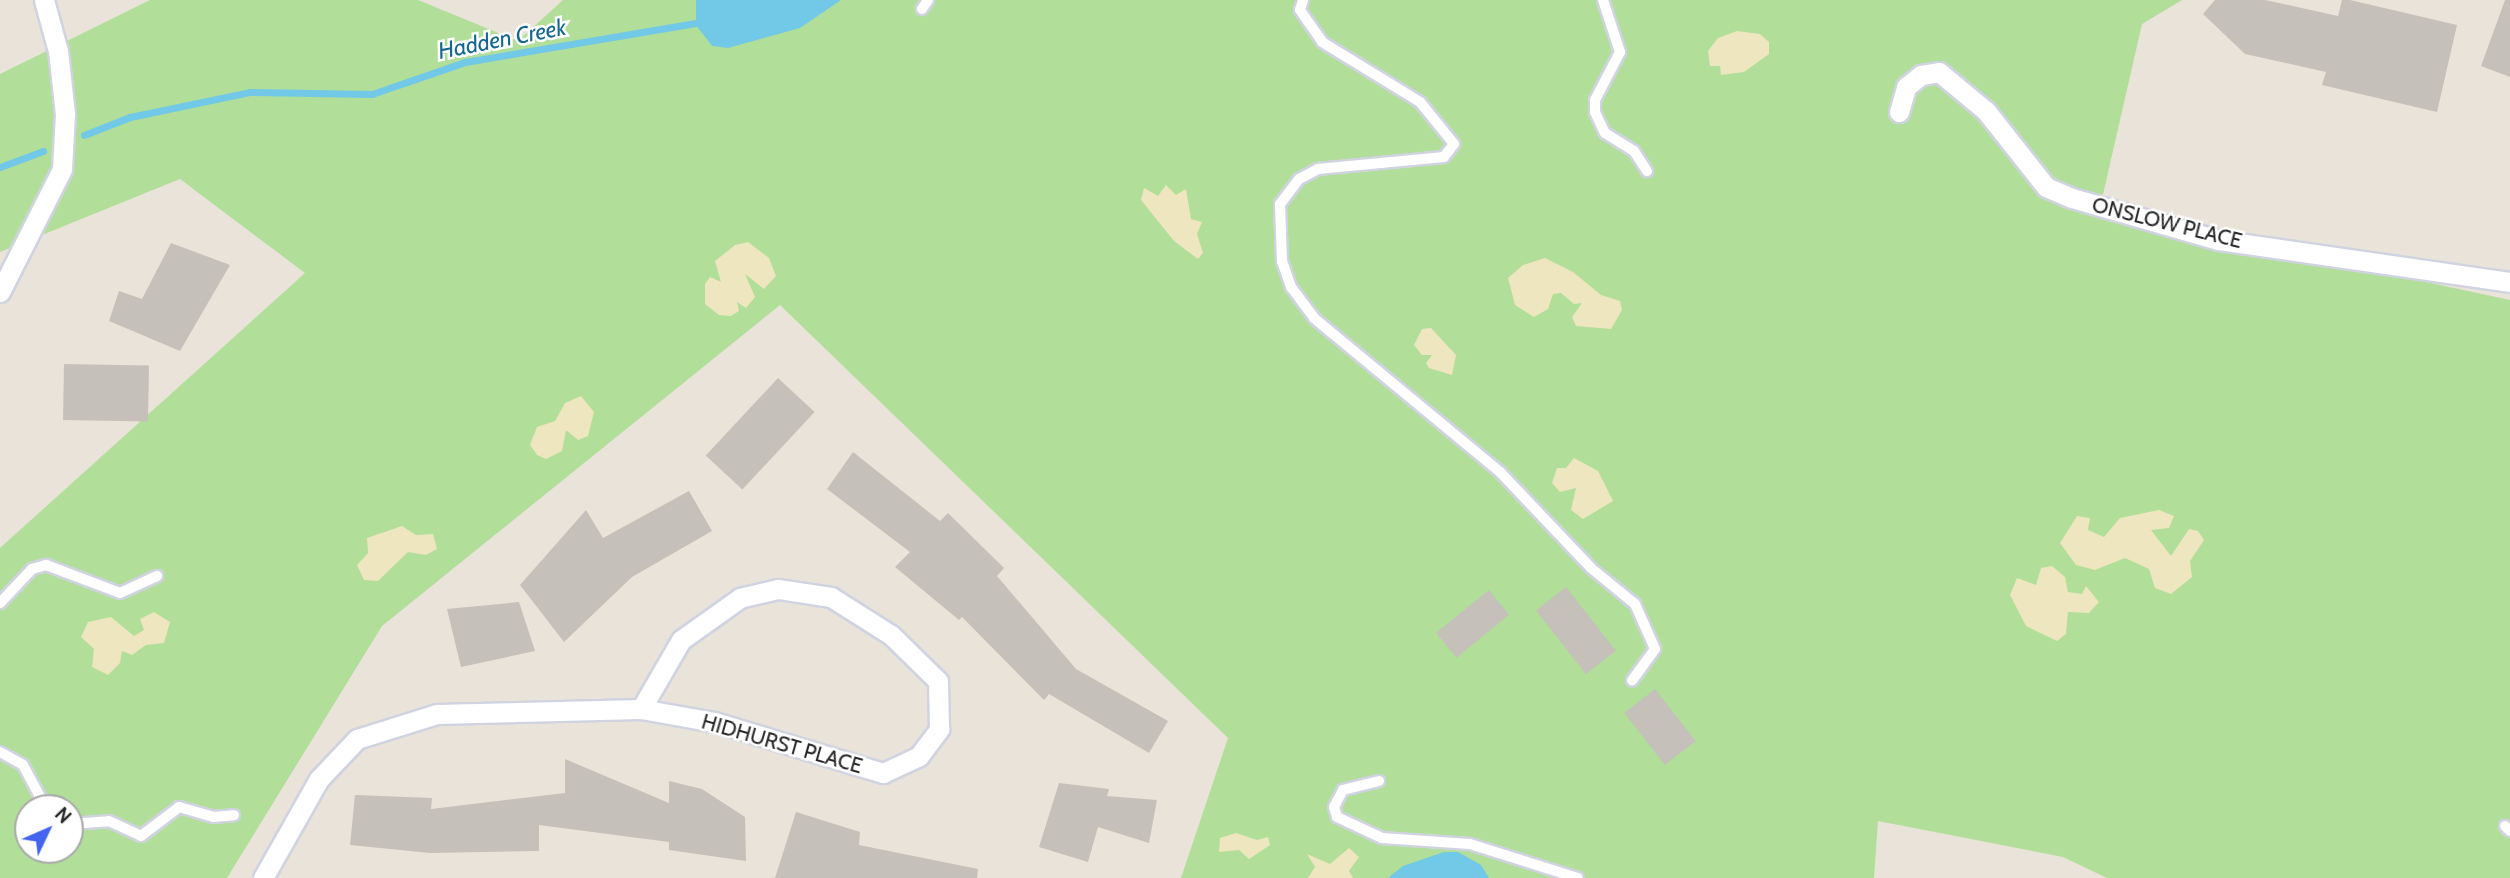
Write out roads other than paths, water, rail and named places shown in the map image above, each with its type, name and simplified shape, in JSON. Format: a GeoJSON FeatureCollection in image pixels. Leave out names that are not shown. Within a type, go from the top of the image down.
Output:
{"type":"FeatureCollection","features":[{"type":"Feature","properties":{"kind":"street"},"geometry":{"type":"LineString","coordinates":[[0,292],[62,169],[65,114],[58,51],[44,0]]}},
{"type":"Feature","properties":{"kind":"street","name":"ONSLOW PLACE"},"geometry":{"type":"LineString","coordinates":[[1899,112],[1906,87],[1921,75],[1939,72],[1986,111],[2046,187],[2071,198],[2218,240],[2510,282]]}},
{"type":"Feature","properties":{"kind":"street","name":"HIDHURST PLACE"},"geometry":{"type":"LineString","coordinates":[[263,878],[319,779],[357,738],[437,714],[640,709],[715,723],[883,773],[919,756],[939,729],[938,681],[891,635],[831,597],[778,589],[740,598],[681,640],[640,709]]}},
{"type":"Feature","properties":{"kind":"lane"},"geometry":{"type":"LineString","coordinates":[[1303,0],[1300,10],[1322,42],[1420,102],[1454,144],[1444,157],[1318,169],[1299,179],[1280,204],[1282,261],[1291,287],[1314,318],[1500,472],[1591,568],[1635,604],[1655,649],[1632,681]]}},
{"type":"Feature","properties":{"kind":"lane"},"geometry":{"type":"LineString","coordinates":[[1603,0],[1620,52],[1595,100],[1595,112],[1605,133],[1634,151],[1647,171]]}},
{"type":"Feature","properties":{"kind":"lane"},"geometry":{"type":"LineString","coordinates":[[0,603],[32,569],[46,565],[120,593],[157,576]]}},
{"type":"Feature","properties":{"kind":"lane"},"geometry":{"type":"LineString","coordinates":[[0,752],[23,765],[39,794]]}},
{"type":"Feature","properties":{"kind":"lane"},"geometry":{"type":"LineString","coordinates":[[1379,781],[1364,781],[1339,794],[1334,807],[1342,822],[1382,838],[1480,846],[1578,878]]}},
{"type":"Feature","properties":{"kind":"lane"},"geometry":{"type":"LineString","coordinates":[[84,823],[109,821],[141,836],[179,807],[213,817],[234,815]]}},
{"type":"Feature","properties":{"kind":"water"},"geometry":{"type":"Polygon","coordinates":[[[696,0],[841,0],[800,28],[728,48],[712,46],[696,25],[696,0]]]}},
{"type":"Feature","properties":{"kind":"water"},"geometry":{"type":"Polygon","coordinates":[[[1444,852],[1458,852],[1481,865],[1489,878],[1388,878],[1403,866],[1444,852]]]}},
{"type":"Feature","properties":{"kind":"waterway","name":"Hadden Creek"},"geometry":{"type":"LineString","coordinates":[[84,135],[130,117],[250,92],[372,94],[465,62],[702,22]]}},
{"type":"Feature","properties":{"kind":"waterway","name":"Hadden Creek"},"geometry":{"type":"LineString","coordinates":[[0,167],[43,151]]}}]}
